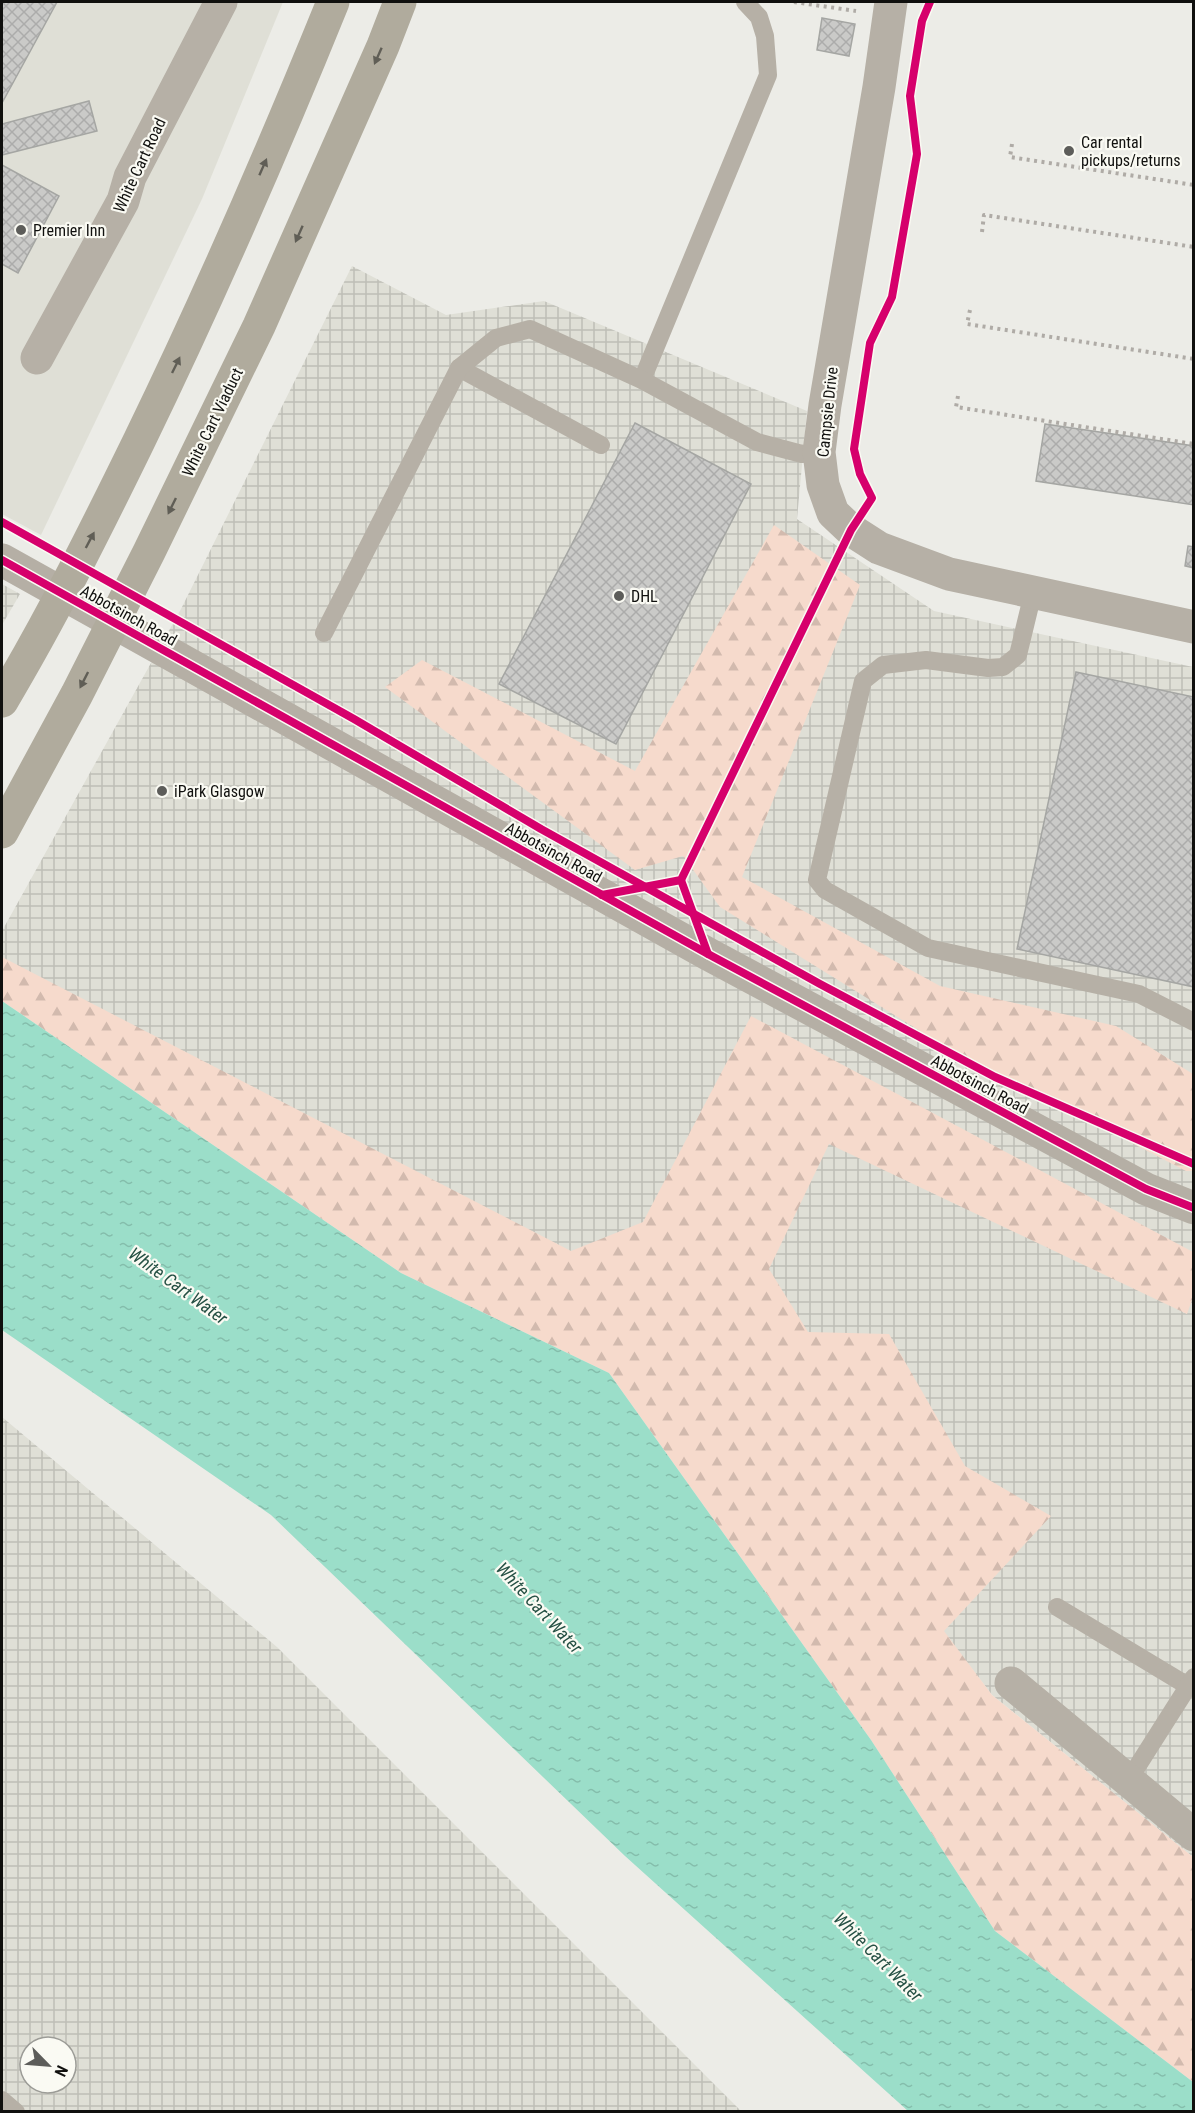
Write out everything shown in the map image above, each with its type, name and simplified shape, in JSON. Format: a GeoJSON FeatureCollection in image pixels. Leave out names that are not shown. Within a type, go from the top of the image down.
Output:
{"type":"FeatureCollection","features":[{"type":"Feature","properties":{"kind":"highway"},"geometry":{"type":"LineString","coordinates":[[2,701],[35,645],[91,539],[187,341],[299,86],[333,2]]}},
{"type":"Feature","properties":{"kind":"highway","name":"White Cart Viaduct"},"geometry":{"type":"LineString","coordinates":[[2,832],[124,603],[259,326],[383,46],[400,2]]}},
{"type":"Feature","properties":{"kind":"street","name":"White Cart Road"},"geometry":{"type":"LineString","coordinates":[[37,358],[123,201],[130,177],[222,2]]}},
{"type":"Feature","properties":{"kind":"street","name":"Campsie Drive"},"geometry":{"type":"LineString","coordinates":[[892,2],[819,452],[823,485],[833,513],[851,530],[879,548],[949,574],[1194,627]]}},
{"type":"Feature","properties":{"kind":"street","name":"Abbotsinch Road"},"geometry":{"type":"LineString","coordinates":[[2,560],[708,954],[1146,1189],[1194,1208]]}},
{"type":"Feature","properties":{"kind":"street"},"geometry":{"type":"LineString","coordinates":[[1011,1683],[1194,1834]]}},
{"type":"Feature","properties":{"kind":"lane"},"geometry":{"type":"LineString","coordinates":[[642,380],[768,75],[765,36],[759,17],[745,2]]}},
{"type":"Feature","properties":{"kind":"lane"},"geometry":{"type":"LineString","coordinates":[[324,633],[459,368],[496,338],[530,329],[642,380],[757,442],[802,454],[819,452]]}},
{"type":"Feature","properties":{"kind":"lane"},"geometry":{"type":"LineString","coordinates":[[459,368],[601,445]]}},
{"type":"Feature","properties":{"kind":"lane"},"geometry":{"type":"LineString","coordinates":[[1033,593],[1018,655],[1003,667],[988,668],[926,660],[883,665],[863,681],[817,880],[825,890],[928,948],[1139,993],[1194,1022]]}},
{"type":"Feature","properties":{"kind":"lane"},"geometry":{"type":"LineString","coordinates":[[1058,1607],[1191,1681],[1128,1781]]}},
{"type":"Feature","properties":{"kind":"lane"},"geometry":{"type":"LineString","coordinates":[[2,2100],[16,2112]]}},
{"type":"Feature","properties":{"kind":"path"},"geometry":{"type":"LineString","coordinates":[[1012,144],[1010,157],[1194,185]]}},
{"type":"Feature","properties":{"kind":"path"},"geometry":{"type":"LineString","coordinates":[[981,232],[984,214],[1194,247]]}},
{"type":"Feature","properties":{"kind":"path"},"geometry":{"type":"LineString","coordinates":[[970,310],[967,324],[1194,359]]}},
{"type":"Feature","properties":{"kind":"path"},"geometry":{"type":"LineString","coordinates":[[958,396],[956,407],[1194,444]]}},
{"type":"Feature","properties":{"kind":"shaded area"},"geometry":{"type":"Polygon","coordinates":[[[2,2],[283,2],[202,199],[41,535],[2,514],[2,2]]]}},
{"type":"Feature","properties":{"kind":"shaded area"},"geometry":{"type":"Polygon","coordinates":[[[352,266],[446,315],[544,301],[807,411],[797,519],[934,611],[1193,667],[1193,1857],[992,1695],[943,1631],[582,1270],[2,965],[2,931],[181,609],[352,266]]]}},
{"type":"Feature","properties":{"kind":"shaded area"},"geometry":{"type":"Polygon","coordinates":[[[2,584],[20,594],[2,625],[2,584]]]}},
{"type":"Feature","properties":{"kind":"shaded area"},"geometry":{"type":"Polygon","coordinates":[[[2,1417],[277,1647],[741,2111],[2,2111],[2,1417]]]}},
{"type":"Feature","properties":{"kind":"green space"},"geometry":{"type":"Polygon","coordinates":[[[774,525],[860,585],[742,877],[940,986],[1116,1026],[1193,1074],[1193,1171],[1186,1171],[946,1047],[720,907],[683,856],[635,870],[385,687],[422,660],[635,771],[774,525]]]}},
{"type":"Feature","properties":{"kind":"green space"},"geometry":{"type":"Polygon","coordinates":[[[2,957],[571,1251],[643,1222],[751,1016],[1193,1252],[1193,1297],[1187,1314],[829,1144],[769,1269],[808,1332],[889,1334],[965,1466],[1051,1516],[944,1631],[992,1695],[1193,1857],[1193,2082],[995,1931],[871,1740],[609,1373],[401,1273],[2,1001],[2,957]]]}},
{"type":"Feature","properties":{"kind":"water","name":"White Cart Water"},"geometry":{"type":"Polygon","coordinates":[[[2,1001],[401,1273],[609,1373],[871,1740],[995,1931],[1193,2082],[1193,2111],[908,2111],[625,1856],[271,1515],[2,1330],[2,1001]]]}},
{"type":"Feature","properties":{"kind":"building"},"geometry":{"type":"Polygon","coordinates":[[[2,2],[57,2],[2,103],[2,2]]]}},
{"type":"Feature","properties":{"kind":"building"},"geometry":{"type":"Polygon","coordinates":[[[822,18],[855,24],[849,56],[817,50],[822,18]]]}},
{"type":"Feature","properties":{"kind":"building"},"geometry":{"type":"Polygon","coordinates":[[[89,101],[97,131],[2,155],[2,124],[89,101]]]}},
{"type":"Feature","properties":{"kind":"building","name":"Premier Inn"},"geometry":{"type":"Polygon","coordinates":[[[2,165],[59,196],[18,273],[2,264],[2,165]]]}},
{"type":"Feature","properties":{"kind":"building","name":"DHL"},"geometry":{"type":"Polygon","coordinates":[[[635,423],[751,484],[616,744],[499,684],[635,423]]]}},
{"type":"Feature","properties":{"kind":"building"},"geometry":{"type":"Polygon","coordinates":[[[1045,424],[1194,446],[1194,505],[1036,481],[1045,424]]]}},
{"type":"Feature","properties":{"kind":"building"},"geometry":{"type":"Polygon","coordinates":[[[1188,546],[1194,547],[1194,568],[1185,566],[1188,546]]]}},
{"type":"Feature","properties":{"kind":"building"},"geometry":{"type":"Polygon","coordinates":[[[1076,672],[1194,697],[1194,987],[1017,949],[1076,672]]]}},
{"type":"Feature","properties":{"kind":"cycle path"},"geometry":{"type":"LineString","coordinates":[[602,895],[681,880],[851,530],[872,498],[860,474],[854,449],[870,343],[892,297],[917,154],[910,96],[922,21],[930,2]]}},
{"type":"Feature","properties":{"kind":"cycle path"},"geometry":{"type":"LineString","coordinates":[[2,522],[354,719],[541,829],[820,984],[995,1077],[1194,1164]]}},
{"type":"Feature","properties":{"kind":"cycle path"},"geometry":{"type":"LineString","coordinates":[[2,560],[708,954],[1146,1189],[1194,1208]]}},
{"type":"Feature","properties":{"kind":"cycle path"},"geometry":{"type":"LineString","coordinates":[[681,880],[708,954]]}},
{"type":"Feature","properties":{"kind":"place","name":"Car rental pickups/returns"},"geometry":{"type":"Point","coordinates":[1069,151]}},
{"type":"Feature","properties":{"kind":"place","name":"Premier Inn"},"geometry":{"type":"Point","coordinates":[21,230]}},
{"type":"Feature","properties":{"kind":"place","name":"DHL"},"geometry":{"type":"Point","coordinates":[619,596]}},
{"type":"Feature","properties":{"kind":"place","name":"iPark Glasgow"},"geometry":{"type":"Point","coordinates":[162,791]}}]}
